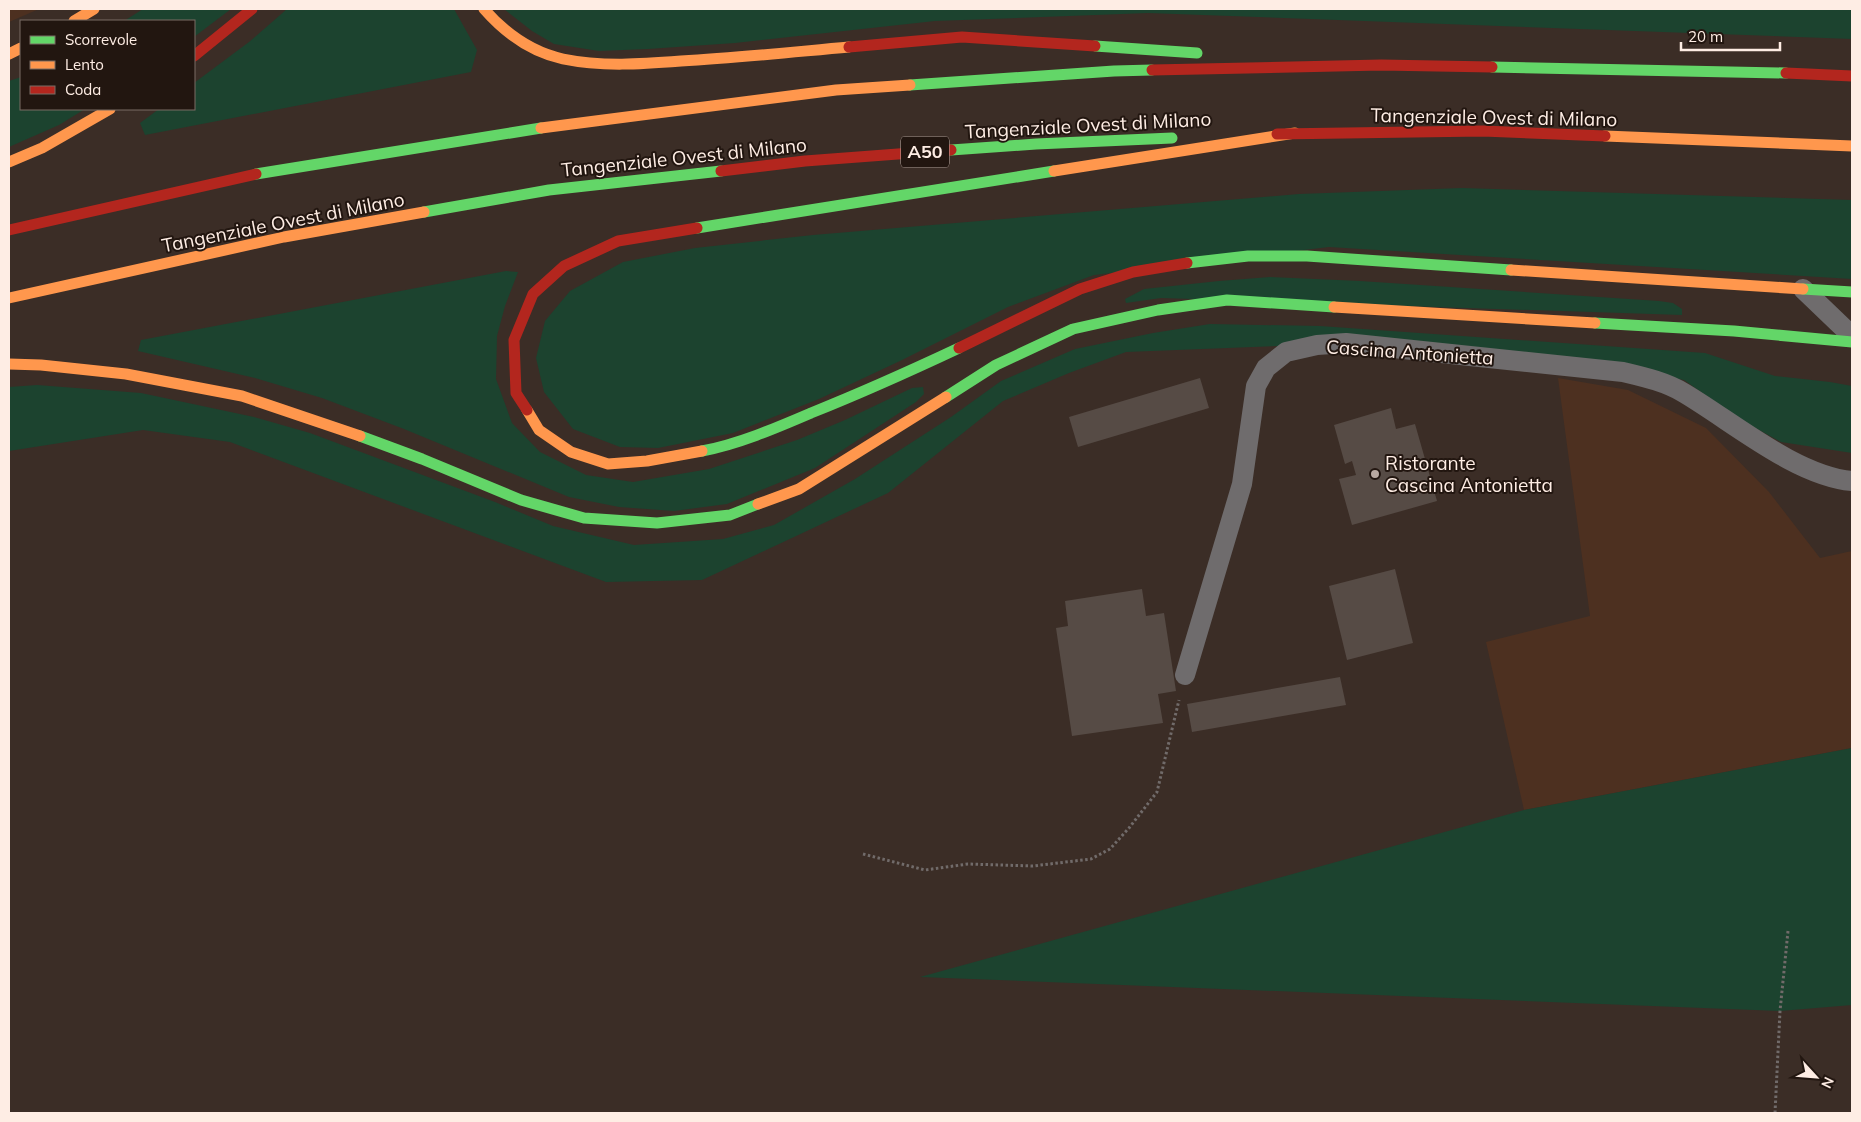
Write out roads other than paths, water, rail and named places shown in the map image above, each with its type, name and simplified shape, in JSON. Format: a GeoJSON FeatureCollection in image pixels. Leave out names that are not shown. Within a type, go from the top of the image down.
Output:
{"type":"FeatureCollection","features":[{"type":"Feature","properties":{"kind":"main road"},"geometry":{"type":"LineString","coordinates":[[76,20],[94,9]]}},
{"type":"Feature","properties":{"kind":"main road"},"geometry":{"type":"LineString","coordinates":[[195,55],[208,48],[252,9]]}},
{"type":"Feature","properties":{"kind":"main road"},"geometry":{"type":"LineString","coordinates":[[484,9],[499,26],[517,40],[539,51],[562,59],[624,65],[704,60],[962,37],[1206,53]]}},
{"type":"Feature","properties":{"kind":"main road"},"geometry":{"type":"LineString","coordinates":[[1254,56],[1381,65]]}},
{"type":"Feature","properties":{"kind":"main road"},"geometry":{"type":"LineString","coordinates":[[9,230],[245,176],[544,127],[836,90],[1114,70],[1381,65],[1723,70],[1852,76]]}},
{"type":"Feature","properties":{"kind":"main road"},"geometry":{"type":"LineString","coordinates":[[9,162],[42,148],[108,110]]}},
{"type":"Feature","properties":{"kind":"main road","name":"Tangenziale Ovest di Milano"},"geometry":{"type":"LineString","coordinates":[[9,298],[284,237],[548,190],[805,161],[1036,144],[1295,133],[1483,131],[1852,146]]}},
{"type":"Feature","properties":{"kind":"main road"},"geometry":{"type":"LineString","coordinates":[[1295,133],[618,241],[564,266],[533,294],[514,340],[516,393],[539,430],[571,452],[608,464],[647,461],[718,448],[780,426],[901,376],[1080,289],[1133,272],[1185,263],[1248,256],[1307,256],[1852,292]]}},
{"type":"Feature","properties":{"kind":"main road"},"geometry":{"type":"LineString","coordinates":[[9,364],[41,365],[126,374],[242,396],[330,425],[530,502],[584,518],[658,523],[730,515],[799,489],[996,365],[1073,329],[1168,309],[1228,300],[1734,331],[1852,342]]}},
{"type":"Feature","properties":{"kind":"lane"},"geometry":{"type":"LineString","coordinates":[[62,9],[68,20]]}},
{"type":"Feature","properties":{"kind":"lane"},"geometry":{"type":"LineString","coordinates":[[1803,289],[1852,336]]}},
{"type":"Feature","properties":{"kind":"lane","name":"Cascina Antonietta"},"geometry":{"type":"LineString","coordinates":[[1185,676],[1242,484],[1256,386],[1266,368],[1286,352],[1317,345],[1346,343],[1623,372],[1658,381],[1683,392],[1795,462],[1834,478],[1852,481]]}},
{"type":"Feature","properties":{"kind":"place","name":"Ristorante Cascina Antonietta"},"geometry":{"type":"Point","coordinates":[1375,474]}}]}
